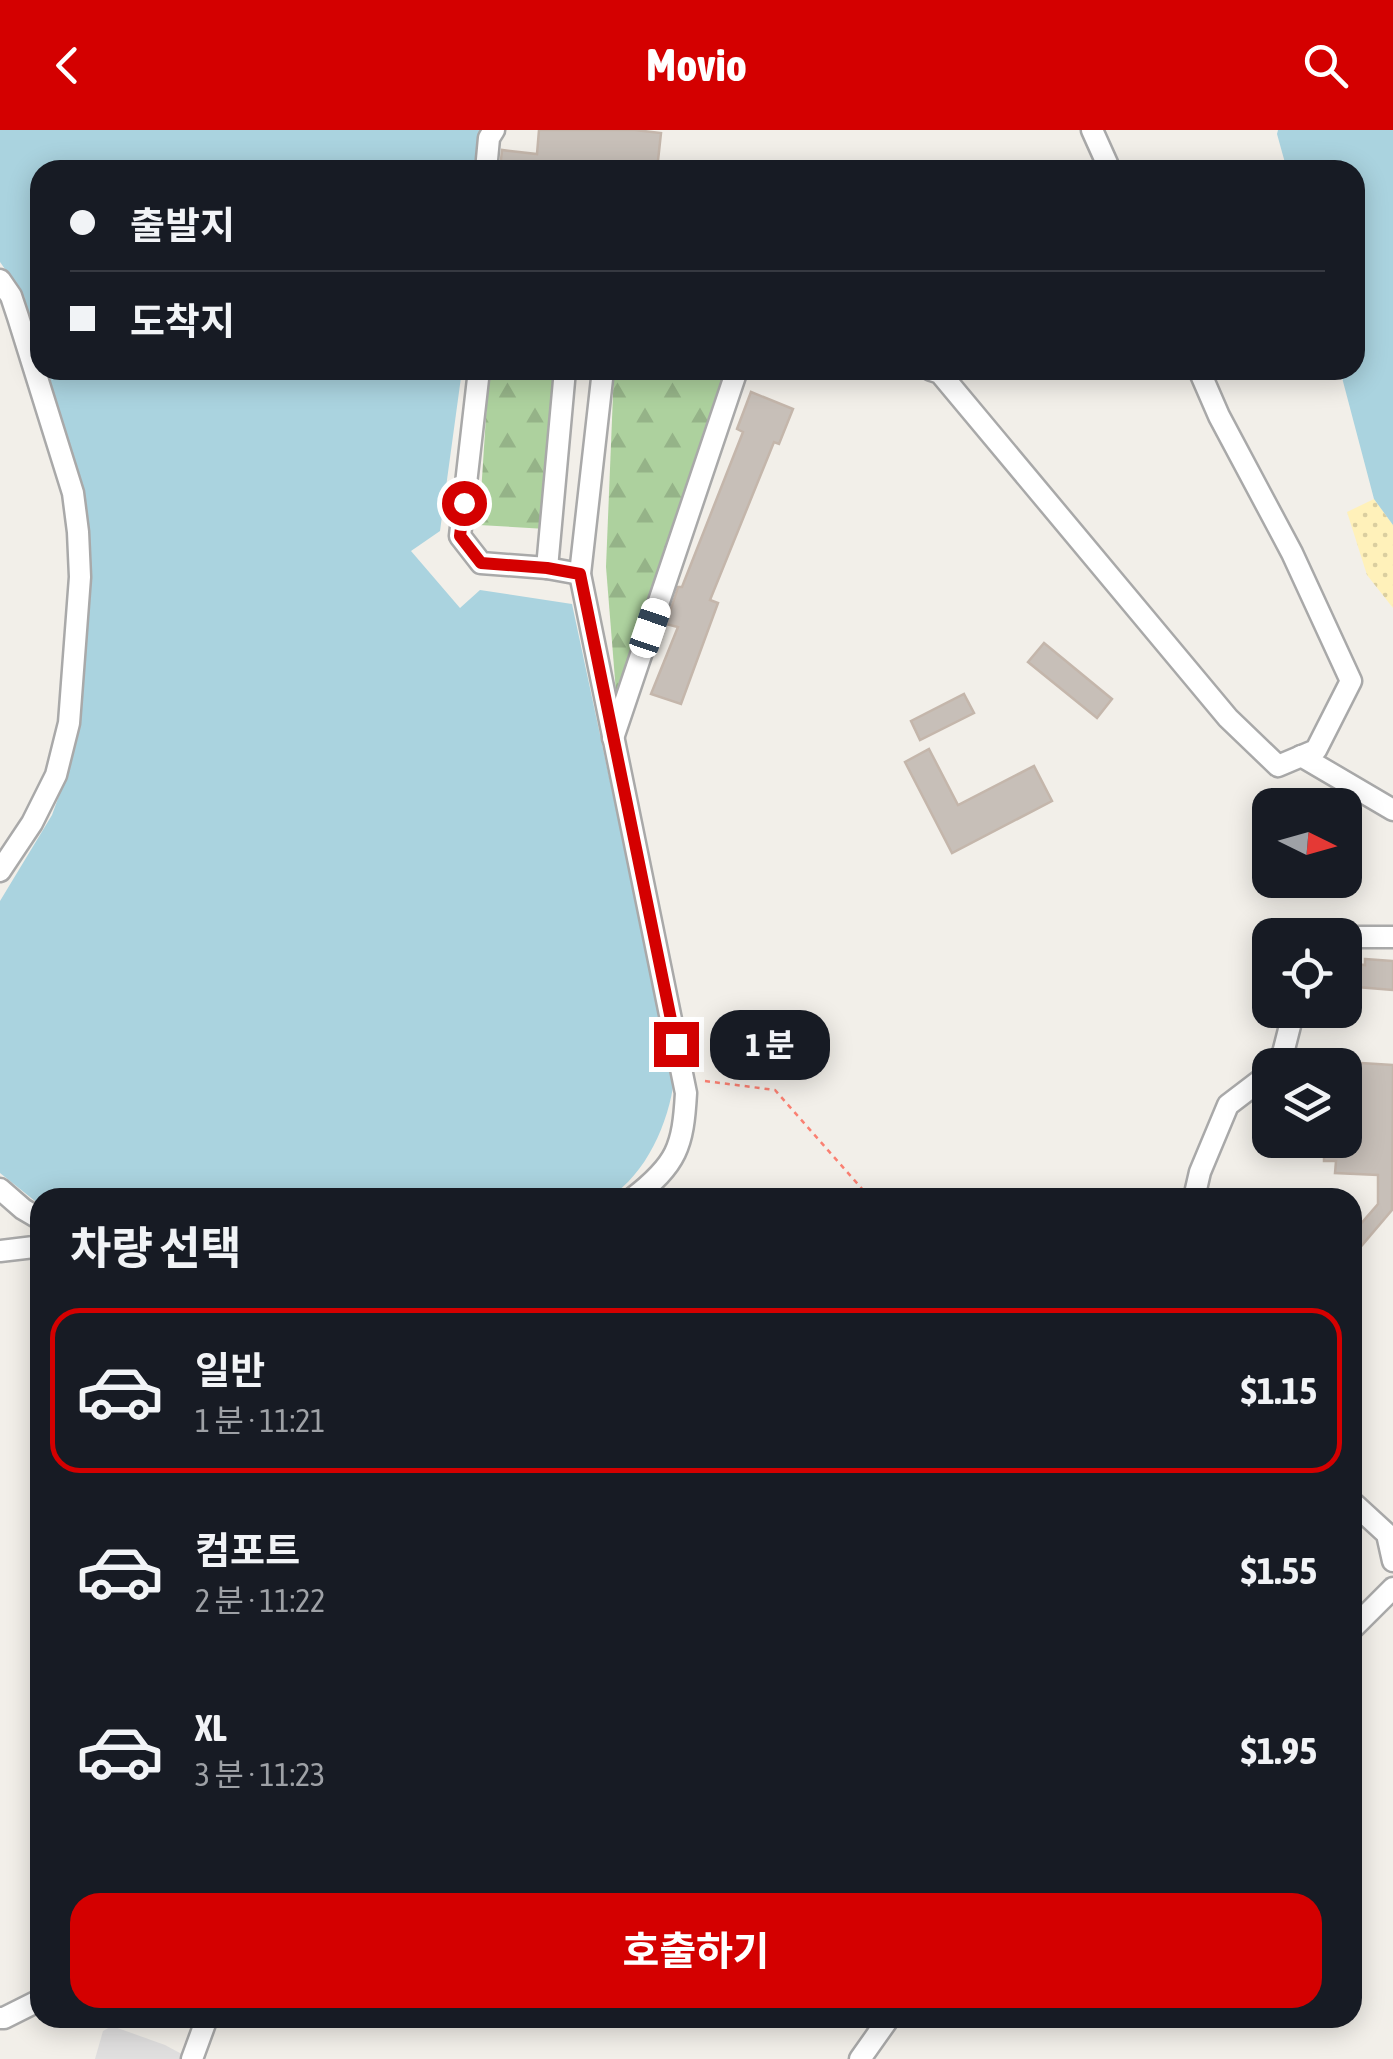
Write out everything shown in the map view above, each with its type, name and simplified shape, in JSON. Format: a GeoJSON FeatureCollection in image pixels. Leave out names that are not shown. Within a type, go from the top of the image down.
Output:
{"type":"FeatureCollection","features":[{"type":"Feature","properties":{"kind":"street"},"geometry":{"type":"LineString","coordinates":[[487,160],[489,138],[494,130]]}},
{"type":"Feature","properties":{"kind":"street"},"geometry":{"type":"LineString","coordinates":[[1092,130],[1106,160]]}},
{"type":"Feature","properties":{"kind":"street"},"geometry":{"type":"LineString","coordinates":[[0,280],[10,296],[30,355]]}},
{"type":"Feature","properties":{"kind":"street"},"geometry":{"type":"LineString","coordinates":[[0,871],[32,823],[56,775],[69,723],[80,577],[78,532],[73,493],[38,380]]}},
{"type":"Feature","properties":{"kind":"street"},"geometry":{"type":"LineString","coordinates":[[478,380],[460,536],[481,563],[580,574]]}},
{"type":"Feature","properties":{"kind":"street"},"geometry":{"type":"LineString","coordinates":[[547,568],[564,380]]}},
{"type":"Feature","properties":{"kind":"street"},"geometry":{"type":"LineString","coordinates":[[602,380],[580,574],[686,1093],[678,1146],[664,1173],[646,1188]]}},
{"type":"Feature","properties":{"kind":"street"},"geometry":{"type":"LineString","coordinates":[[613,740],[734,380]]}},
{"type":"Feature","properties":{"kind":"street"},"geometry":{"type":"LineString","coordinates":[[946,380],[1228,718],[1278,766],[1316,750],[1351,680],[1292,553],[1203,380]]}},
{"type":"Feature","properties":{"kind":"street"},"geometry":{"type":"LineString","coordinates":[[1301,756],[1393,810]]}},
{"type":"Feature","properties":{"kind":"street"},"geometry":{"type":"LineString","coordinates":[[1362,937],[1393,937]]}},
{"type":"Feature","properties":{"kind":"street"},"geometry":{"type":"LineString","coordinates":[[1196,1188],[1228,1105],[1252,1087]]}},
{"type":"Feature","properties":{"kind":"street"},"geometry":{"type":"LineString","coordinates":[[0,1189],[30,1213]]}},
{"type":"Feature","properties":{"kind":"street"},"geometry":{"type":"LineString","coordinates":[[0,1251],[30,1247]]}},
{"type":"Feature","properties":{"kind":"street"},"geometry":{"type":"LineString","coordinates":[[1362,1511],[1387,1534],[1393,1561]]}},
{"type":"Feature","properties":{"kind":"street"},"geometry":{"type":"LineString","coordinates":[[1362,1619],[1393,1588]]}},
{"type":"Feature","properties":{"kind":"street"},"geometry":{"type":"LineString","coordinates":[[0,2018],[30,2005]]}},
{"type":"Feature","properties":{"kind":"street"},"geometry":{"type":"LineString","coordinates":[[192,2059],[204,2028]]}},
{"type":"Feature","properties":{"kind":"street"},"geometry":{"type":"LineString","coordinates":[[860,2059],[882,2028]]}},
{"type":"Feature","properties":{"kind":"path"},"geometry":{"type":"LineString","coordinates":[[684,1082],[775,1090],[861,1188]]}},
{"type":"Feature","properties":{"kind":"shaded area"},"geometry":{"type":"Polygon","coordinates":[[[118,2028],[191,2059],[95,2059],[103,2031],[118,2028]]]}},
{"type":"Feature","properties":{"kind":"green space"},"geometry":{"type":"Polygon","coordinates":[[[488,380],[556,380],[546,529],[479,525],[488,380]]]}},
{"type":"Feature","properties":{"kind":"green space"},"geometry":{"type":"Polygon","coordinates":[[[614,380],[725,380],[616,692],[606,567],[614,380]]]}},
{"type":"Feature","properties":{"kind":"sand"},"geometry":{"type":"Polygon","coordinates":[[[1374,499],[1393,525],[1393,608],[1367,575],[1347,512],[1374,499]]]}},
{"type":"Feature","properties":{"kind":"water"},"geometry":{"type":"Polygon","coordinates":[[[0,130],[479,130],[477,160],[30,160],[30,318],[24,296],[0,262],[0,130]]]}},
{"type":"Feature","properties":{"kind":"water"},"geometry":{"type":"Polygon","coordinates":[[[1278,130],[1393,130],[1393,525],[1374,499],[1343,380],[1365,380],[1365,160],[1284,160],[1278,130]]]}},
{"type":"Feature","properties":{"kind":"water"},"geometry":{"type":"Polygon","coordinates":[[[46,380],[461,380],[440,531],[411,551],[460,608],[480,590],[572,604],[674,1080],[654,1146],[622,1187],[30,1188],[30,1197],[0,1173],[0,901],[52,815],[66,776],[87,592],[46,380]]]}},
{"type":"Feature","properties":{"kind":"building"},"geometry":{"type":"Polygon","coordinates":[[[539,130],[661,133],[658,160],[501,160],[502,150],[537,154],[539,130]]]}},
{"type":"Feature","properties":{"kind":"building"},"geometry":{"type":"Polygon","coordinates":[[[751,392],[793,409],[779,444],[774,442],[710,600],[718,603],[681,704],[651,694],[678,627],[666,624],[743,432],[737,429],[751,392]]]}},
{"type":"Feature","properties":{"kind":"building"},"geometry":{"type":"Polygon","coordinates":[[[1044,643],[1112,699],[1097,718],[1028,662],[1044,643]]]}},
{"type":"Feature","properties":{"kind":"building"},"geometry":{"type":"Polygon","coordinates":[[[964,694],[974,713],[920,740],[911,721],[964,694]]]}},
{"type":"Feature","properties":{"kind":"building"},"geometry":{"type":"Polygon","coordinates":[[[929,749],[958,805],[1034,766],[1052,801],[952,853],[905,762],[929,749]]]}},
{"type":"Feature","properties":{"kind":"building"},"geometry":{"type":"Polygon","coordinates":[[[1365,959],[1393,961],[1393,990],[1362,987],[1362,965],[1365,959]]]}},
{"type":"Feature","properties":{"kind":"building"},"geometry":{"type":"Polygon","coordinates":[[[1362,1063],[1393,1065],[1392,1210],[1362,1245],[1362,1222],[1378,1204],[1378,1175],[1335,1173],[1336,1161],[1324,1161],[1362,1158],[1362,1063]]]}},
{"type":"Feature","properties":{"kind":"route"},"geometry":{"type":"LineString","coordinates":[[464,503],[460,536],[481,563],[580,574],[676,1044]]}}]}
